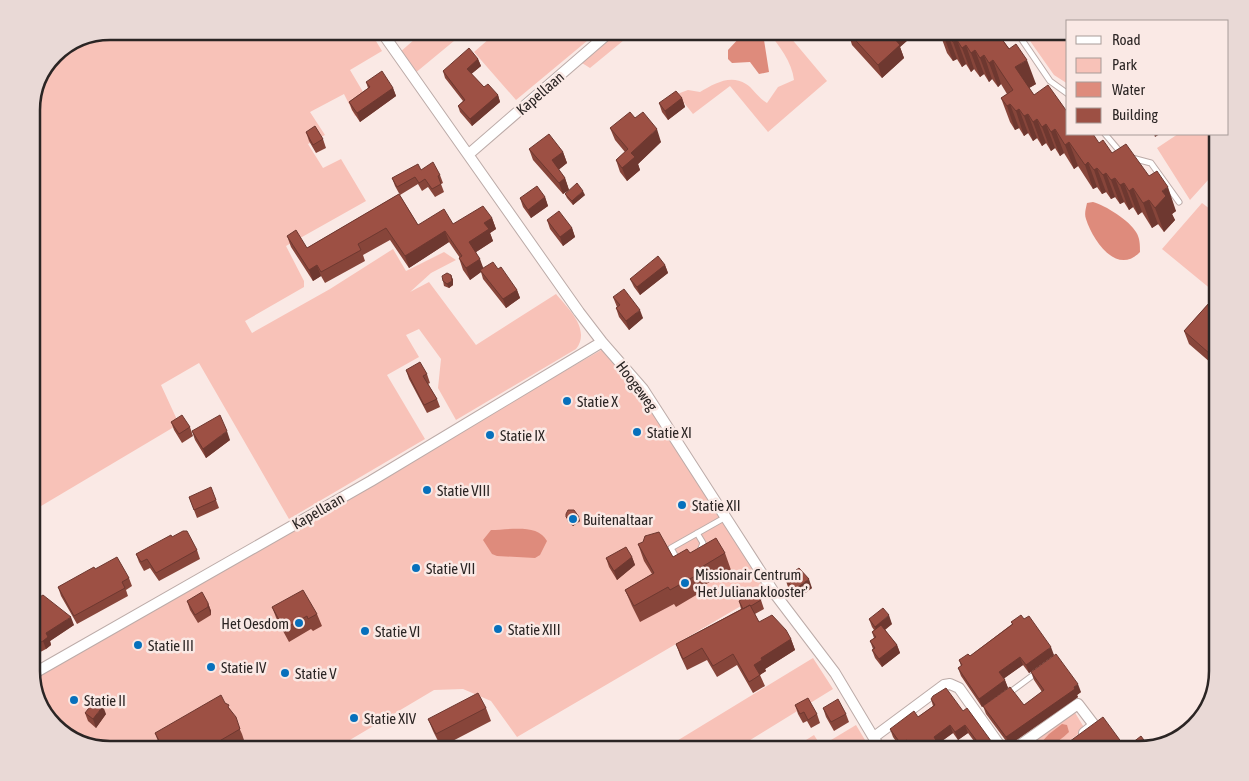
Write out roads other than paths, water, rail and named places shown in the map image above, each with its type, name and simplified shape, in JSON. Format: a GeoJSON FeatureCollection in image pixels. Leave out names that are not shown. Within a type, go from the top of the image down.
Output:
{"type":"FeatureCollection","features":[{"type":"Feature","properties":{"kind":"street","name":"Hoogeweg"},"geometry":{"type":"LineString","coordinates":[[387,40],[404,68],[469,154],[602,342],[643,389],[724,518],[775,594],[834,673],[876,741]]}},
{"type":"Feature","properties":{"kind":"street","name":"Kapellaan"},"geometry":{"type":"LineString","coordinates":[[469,154],[601,40]]}},
{"type":"Feature","properties":{"kind":"street","name":"Kapellaan"},"geometry":{"type":"LineString","coordinates":[[40,670],[346,495],[602,342]]}},
{"type":"Feature","properties":{"kind":"street"},"geometry":{"type":"LineString","coordinates":[[874,737],[944,685],[950,684],[959,688],[982,712],[998,741]]}},
{"type":"Feature","properties":{"kind":"street"},"geometry":{"type":"LineString","coordinates":[[1026,741],[1078,704],[1094,725],[1074,740]]}},
{"type":"Feature","properties":{"kind":"lane"},"geometry":{"type":"LineString","coordinates":[[1022,40],[1050,81],[1066,93]]}},
{"type":"Feature","properties":{"kind":"lane"},"geometry":{"type":"LineString","coordinates":[[1106,135],[1119,153],[1151,163],[1179,202]]}},
{"type":"Feature","properties":{"kind":"lane"},"geometry":{"type":"LineString","coordinates":[[685,560],[679,563],[670,548],[724,518]]}},
{"type":"Feature","properties":{"kind":"lane"},"geometry":{"type":"LineString","coordinates":[[691,556],[703,547],[697,533]]}},
{"type":"Feature","properties":{"kind":"lane"},"geometry":{"type":"LineString","coordinates":[[1002,698],[1041,669]]}},
{"type":"Feature","properties":{"kind":"water"},"geometry":{"type":"Polygon","coordinates":[[[737,40],[764,40],[769,72],[759,74],[750,62],[732,63],[728,59],[728,50],[737,40]]]}},
{"type":"Feature","properties":{"kind":"water"},"geometry":{"type":"Polygon","coordinates":[[[1093,202],[1117,214],[1133,228],[1138,237],[1140,252],[1131,258],[1123,260],[1107,253],[1094,237],[1085,217],[1087,203],[1093,202]]]}},
{"type":"Feature","properties":{"kind":"water"},"geometry":{"type":"Polygon","coordinates":[[[491,530],[530,530],[543,535],[547,541],[540,555],[535,558],[497,556],[492,554],[483,540],[491,530]]]}},
{"type":"Feature","properties":{"kind":"water"},"geometry":{"type":"Polygon","coordinates":[[[1062,724],[1067,725],[1069,732],[1057,741],[1043,741],[1062,724]]]}},
{"type":"Feature","properties":{"kind":"place","name":"Statie X"},"geometry":{"type":"Point","coordinates":[567,401]}},
{"type":"Feature","properties":{"kind":"place","name":"Statie XI"},"geometry":{"type":"Point","coordinates":[637,432]}},
{"type":"Feature","properties":{"kind":"place","name":"Statie IX"},"geometry":{"type":"Point","coordinates":[490,435]}},
{"type":"Feature","properties":{"kind":"place","name":"Statie VIII"},"geometry":{"type":"Point","coordinates":[427,490]}},
{"type":"Feature","properties":{"kind":"place","name":"Statie XII"},"geometry":{"type":"Point","coordinates":[682,505]}},
{"type":"Feature","properties":{"kind":"place","name":"Buitenaltaar"},"geometry":{"type":"Point","coordinates":[573,519]}},
{"type":"Feature","properties":{"kind":"place","name":"Statie VII"},"geometry":{"type":"Point","coordinates":[416,568]}},
{"type":"Feature","properties":{"kind":"place","name":"Missionair Centrum 'Het Julianaklooster'"},"geometry":{"type":"Point","coordinates":[685,583]}},
{"type":"Feature","properties":{"kind":"place","name":"Het Oesdom"},"geometry":{"type":"Point","coordinates":[299,623]}},
{"type":"Feature","properties":{"kind":"place","name":"Statie XIII"},"geometry":{"type":"Point","coordinates":[498,629]}},
{"type":"Feature","properties":{"kind":"place","name":"Statie VI"},"geometry":{"type":"Point","coordinates":[365,631]}},
{"type":"Feature","properties":{"kind":"place","name":"Statie III"},"geometry":{"type":"Point","coordinates":[138,645]}},
{"type":"Feature","properties":{"kind":"place","name":"Statie IV"},"geometry":{"type":"Point","coordinates":[211,667]}},
{"type":"Feature","properties":{"kind":"place","name":"Statie V"},"geometry":{"type":"Point","coordinates":[285,673]}},
{"type":"Feature","properties":{"kind":"place","name":"Statie II"},"geometry":{"type":"Point","coordinates":[74,700]}},
{"type":"Feature","properties":{"kind":"place","name":"Statie XIV"},"geometry":{"type":"Point","coordinates":[354,718]}}]}
